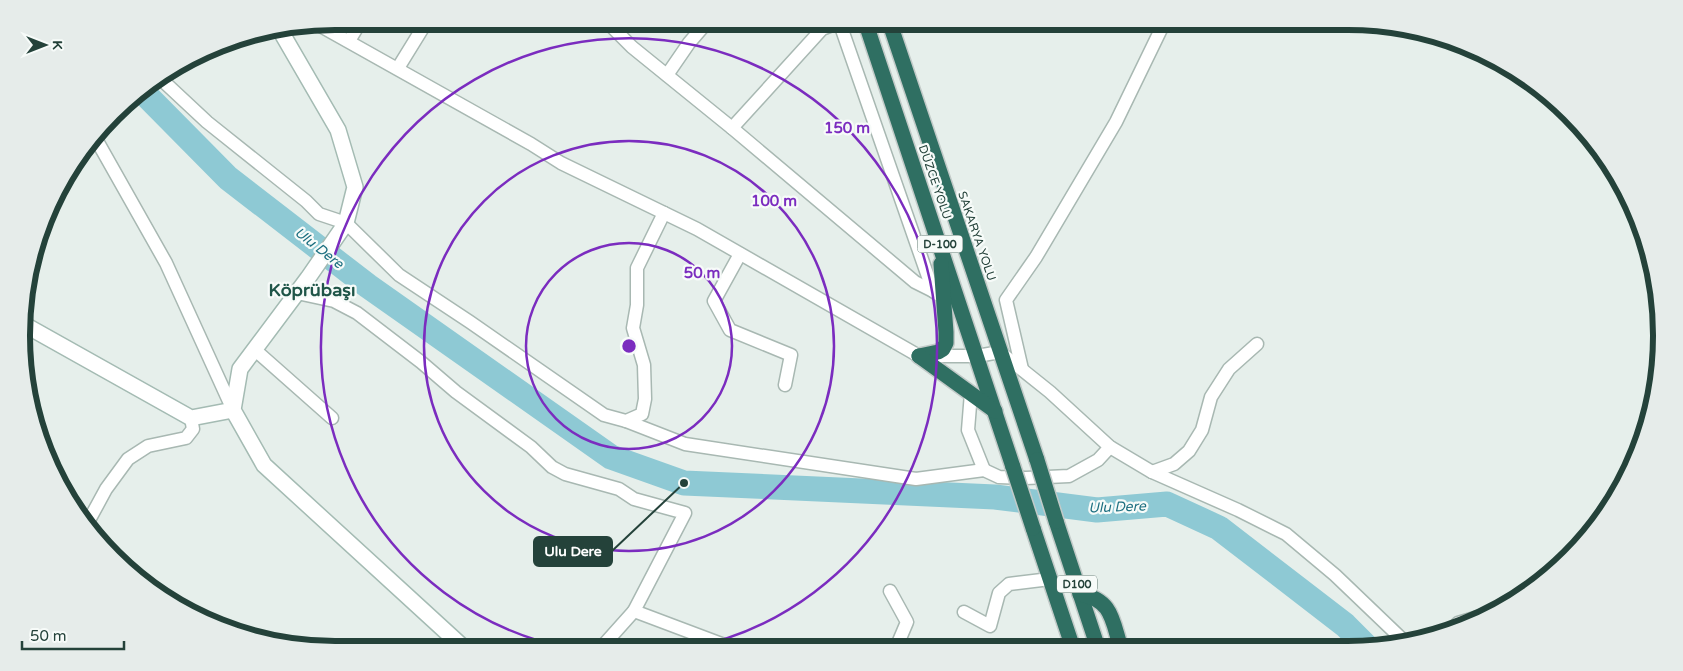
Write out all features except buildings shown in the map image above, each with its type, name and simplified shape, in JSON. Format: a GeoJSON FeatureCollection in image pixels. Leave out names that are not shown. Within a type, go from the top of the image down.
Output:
{"type":"FeatureCollection","features":[{"type":"Feature","properties":{"kind":"highway","name":"DÜZCE YOLU"},"geometry":{"type":"LineString","coordinates":[[868,30],[1013,467]]}},
{"type":"Feature","properties":{"kind":"highway","name":"SAKARYA YOLU"},"geometry":{"type":"LineString","coordinates":[[892,30],[1037,460]]}},
{"type":"Feature","properties":{"kind":"highway"},"geometry":{"type":"LineString","coordinates":[[919,356],[938,352],[943,349],[946,343],[946,332],[938,295],[940,244]]}},
{"type":"Feature","properties":{"kind":"highway"},"geometry":{"type":"LineString","coordinates":[[919,356],[995,411]]}},
{"type":"Feature","properties":{"kind":"highway","name":"D100"},"geometry":{"type":"LineString","coordinates":[[1037,460],[1096,641]]}},
{"type":"Feature","properties":{"kind":"highway","name":"D100"},"geometry":{"type":"LineString","coordinates":[[1013,467],[1071,641]]}},
{"type":"Feature","properties":{"kind":"highway"},"geometry":{"type":"LineString","coordinates":[[1080,594],[1092,596],[1104,604],[1109,612],[1118,641]]}},
{"type":"Feature","properties":{"kind":"main road"},"geometry":{"type":"LineString","coordinates":[[283,35],[338,130],[355,186],[346,223],[308,278],[240,369],[233,410],[264,465],[457,641]]}},
{"type":"Feature","properties":{"kind":"main road"},"geometry":{"type":"LineString","coordinates":[[30,328],[191,418],[233,410]]}},
{"type":"Feature","properties":{"kind":"street"},"geometry":{"type":"LineString","coordinates":[[329,30],[531,144],[561,163],[697,229],[919,356],[976,356],[1000,352],[1050,392],[1110,447],[1152,472],[1238,510],[1286,534],[1334,575],[1399,636]]}},
{"type":"Feature","properties":{"kind":"street"},"geometry":{"type":"LineString","coordinates":[[349,41],[356,30]]}},
{"type":"Feature","properties":{"kind":"street"},"geometry":{"type":"LineString","coordinates":[[398,68],[421,30]]}},
{"type":"Feature","properties":{"kind":"street"},"geometry":{"type":"LineString","coordinates":[[615,30],[632,47],[732,128],[915,282],[961,310]]}},
{"type":"Feature","properties":{"kind":"street"},"geometry":{"type":"LineString","coordinates":[[667,75],[700,30]]}},
{"type":"Feature","properties":{"kind":"street"},"geometry":{"type":"LineString","coordinates":[[732,128],[814,30]]}},
{"type":"Feature","properties":{"kind":"street"},"geometry":{"type":"LineString","coordinates":[[842,30],[938,295]]}},
{"type":"Feature","properties":{"kind":"street"},"geometry":{"type":"LineString","coordinates":[[1022,369],[1006,300],[1036,257],[1116,122],[1161,30]]}},
{"type":"Feature","properties":{"kind":"street"},"geometry":{"type":"LineString","coordinates":[[164,82],[208,122],[306,201],[319,214],[346,223],[399,275],[604,415],[626,421],[685,444],[916,479],[984,470],[999,477],[1069,476],[1098,460],[1110,447]]}},
{"type":"Feature","properties":{"kind":"street"},"geometry":{"type":"LineString","coordinates":[[98,143],[166,264],[233,410]]}},
{"type":"Feature","properties":{"kind":"street"},"geometry":{"type":"LineString","coordinates":[[626,421],[642,414],[645,399],[644,365],[633,328],[637,305],[637,268],[664,213]]}},
{"type":"Feature","properties":{"kind":"street"},"geometry":{"type":"LineString","coordinates":[[740,254],[714,301],[730,330],[791,355],[785,385]]}},
{"type":"Feature","properties":{"kind":"street"},"geometry":{"type":"LineString","coordinates":[[296,293],[334,301],[357,313],[456,392],[531,447],[552,467],[565,474],[619,489],[634,499],[685,513],[634,611],[607,641]]}},
{"type":"Feature","properties":{"kind":"street"},"geometry":{"type":"LineString","coordinates":[[1152,472],[1174,464],[1189,451],[1202,430],[1211,397],[1229,369],[1258,344]]}},
{"type":"Feature","properties":{"kind":"street"},"geometry":{"type":"LineString","coordinates":[[254,349],[332,418]]}},
{"type":"Feature","properties":{"kind":"street"},"geometry":{"type":"LineString","coordinates":[[971,394],[968,430],[984,470]]}},
{"type":"Feature","properties":{"kind":"street"},"geometry":{"type":"LineString","coordinates":[[90,518],[106,489],[128,460],[148,446],[186,438],[193,429],[191,418]]}},
{"type":"Feature","properties":{"kind":"street"},"geometry":{"type":"LineString","coordinates":[[964,612],[990,626],[999,593],[1009,584],[1050,579]]}},
{"type":"Feature","properties":{"kind":"street"},"geometry":{"type":"LineString","coordinates":[[890,591],[907,622],[899,641]]}},
{"type":"Feature","properties":{"kind":"street"},"geometry":{"type":"LineString","coordinates":[[634,611],[714,641]]}},
{"type":"Feature","properties":{"kind":"waterway","name":"Ulu Dere"},"geometry":{"type":"LineString","coordinates":[[147,96],[228,178],[368,286],[611,457],[684,483],[995,497],[1097,510],[1167,504],[1219,528],[1345,625],[1360,640]]}},
{"type":"Feature","properties":{"kind":"place","name":"Ulu Dere"},"geometry":{"type":"Point","coordinates":[684,483]}},
{"type":"Feature","properties":{"kind":"district","name":"Köprübaşı"},"geometry":{"type":"Point","coordinates":[312,290]}}]}
